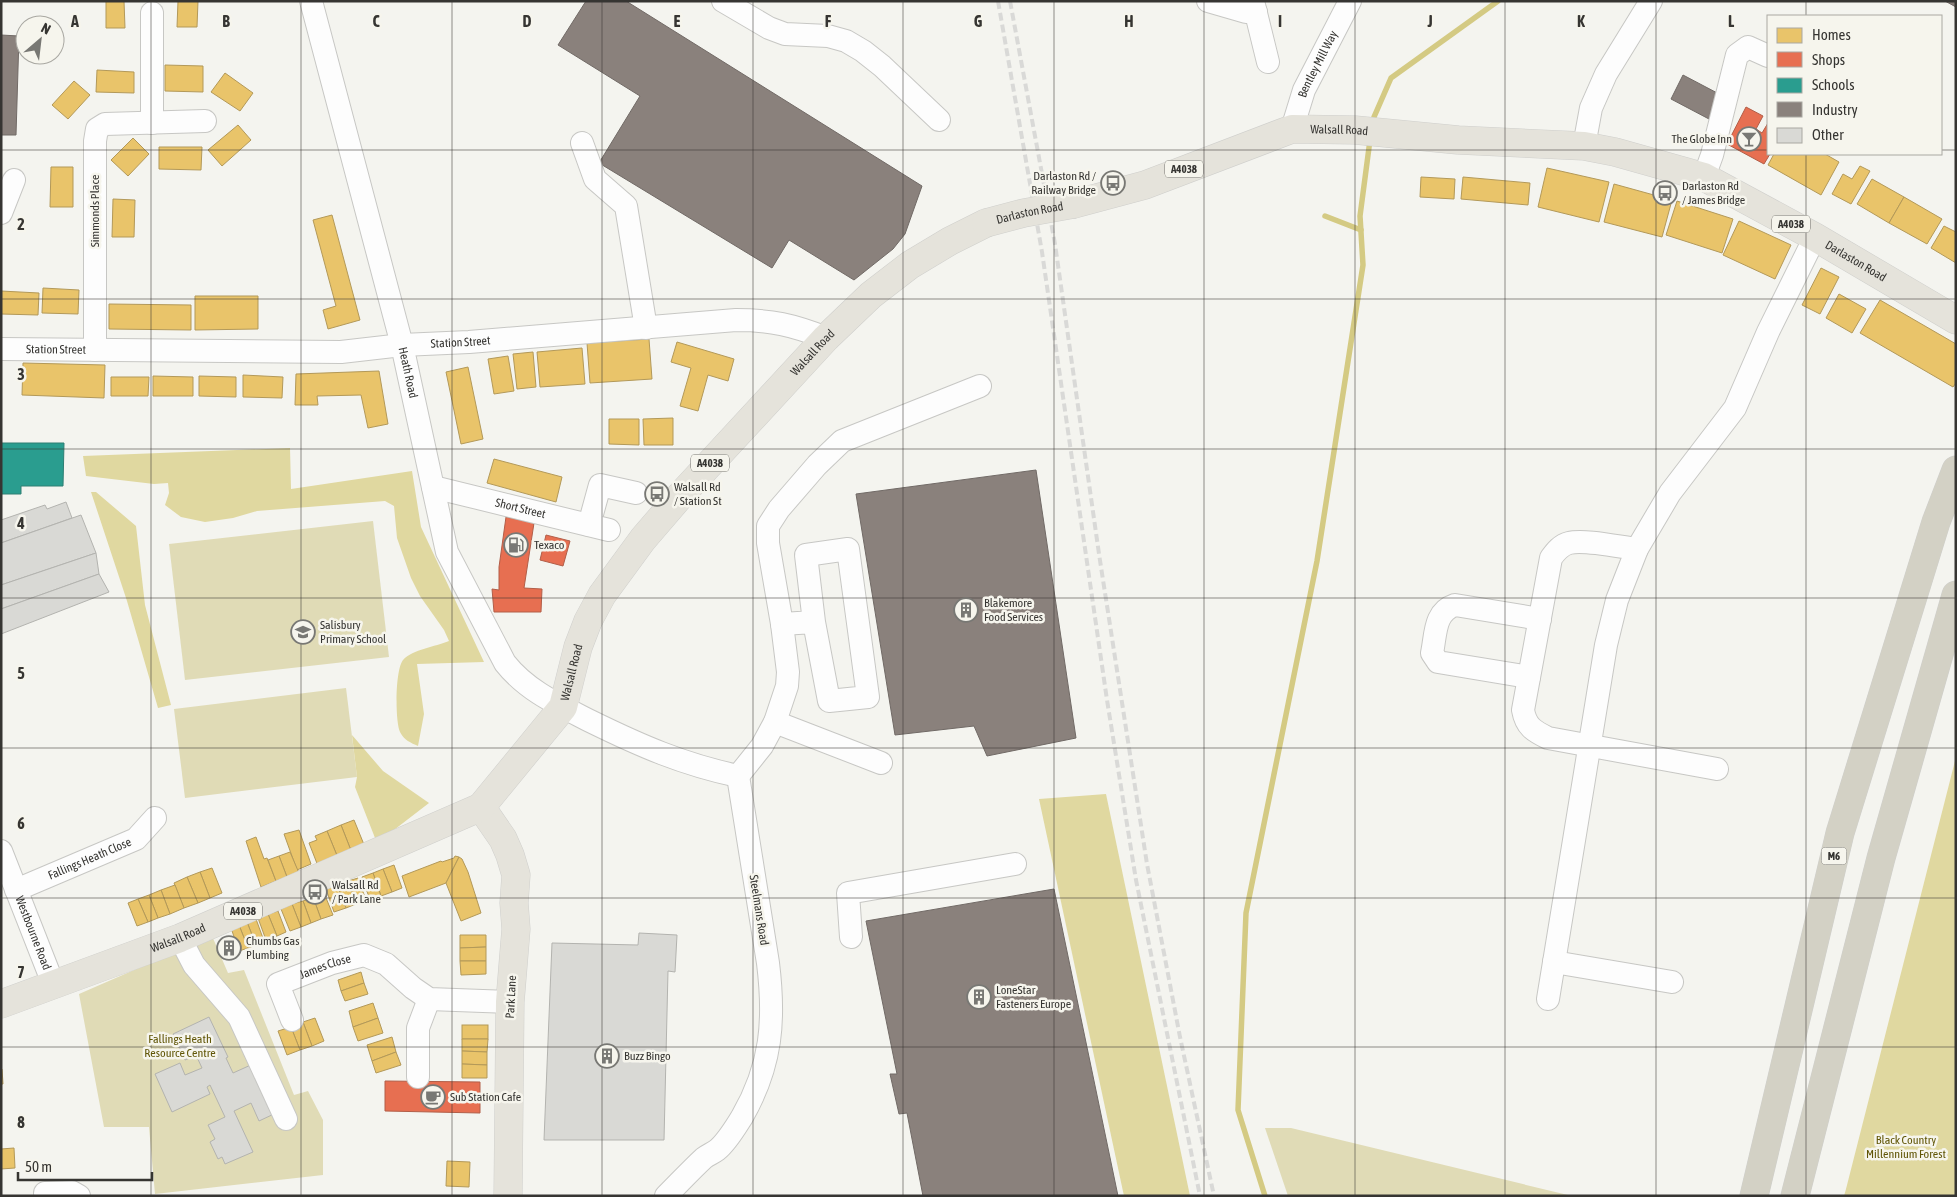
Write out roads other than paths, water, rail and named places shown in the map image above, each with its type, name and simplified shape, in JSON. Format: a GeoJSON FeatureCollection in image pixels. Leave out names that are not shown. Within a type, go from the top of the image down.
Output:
{"type":"FeatureCollection","features":[{"type":"Feature","properties":{"kind":"highway","name":"M6"},"geometry":{"type":"LineString","coordinates":[[1754,1196],[1840,833],[1936,522],[1956,470]]}},
{"type":"Feature","properties":{"kind":"highway"},"geometry":{"type":"LineString","coordinates":[[1795,1196],[1881,858],[1956,595]]}},
{"type":"Feature","properties":{"kind":"main road","name":"Walsall Road"},"geometry":{"type":"LineString","coordinates":[[1074,204],[1145,185],[1292,129],[1355,130],[1458,140],[1584,146],[1615,152]]}},
{"type":"Feature","properties":{"kind":"main road","name":"Darlaston Road"},"geometry":{"type":"LineString","coordinates":[[1615,152],[1704,178],[1815,237],[1956,320]]}},
{"type":"Feature","properties":{"kind":"main road","name":"Darlaston Road"},"geometry":{"type":"LineString","coordinates":[[986,223],[1024,213],[1074,204]]}},
{"type":"Feature","properties":{"kind":"main road","name":"Walsall Road"},"geometry":{"type":"LineString","coordinates":[[1,1004],[180,938],[481,807],[563,708],[578,647],[602,595],[620,568],[680,496],[826,338],[871,295],[910,265],[950,241],[986,223]]}},
{"type":"Feature","properties":{"kind":"main road","name":"Park Lane"},"geometry":{"type":"LineString","coordinates":[[481,807],[503,839],[516,875],[514,903],[516,929],[510,1002],[508,1196]]}},
{"type":"Feature","properties":{"kind":"street","name":"Heath Road"},"geometry":{"type":"LineString","coordinates":[[311,1],[402,346],[447,552],[505,663],[513,674],[531,689],[563,708]]}},
{"type":"Feature","properties":{"kind":"street"},"geometry":{"type":"LineString","coordinates":[[723,1],[769,28],[785,34],[828,36],[846,41],[864,51],[882,66],[939,120]]}},
{"type":"Feature","properties":{"kind":"street"},"geometry":{"type":"LineString","coordinates":[[1208,1],[1246,12],[1254,6],[1268,62]]}},
{"type":"Feature","properties":{"kind":"street","name":"Bentley Mill Way"},"geometry":{"type":"LineString","coordinates":[[1292,129],[1304,90],[1350,1]]}},
{"type":"Feature","properties":{"kind":"street"},"geometry":{"type":"LineString","coordinates":[[1584,146],[1591,108],[1606,74],[1651,1]]}},
{"type":"Feature","properties":{"kind":"street"},"geometry":{"type":"LineString","coordinates":[[152,13],[152,123]]}},
{"type":"Feature","properties":{"kind":"street"},"geometry":{"type":"LineString","coordinates":[[1704,178],[1712,155],[1737,55],[1748,47],[1767,56]]}},
{"type":"Feature","properties":{"kind":"street","name":"Simmonds Place"},"geometry":{"type":"LineString","coordinates":[[95,350],[95,151],[97,129],[105,124],[204,121]]}},
{"type":"Feature","properties":{"kind":"street"},"geometry":{"type":"LineString","coordinates":[[582,144],[595,179],[626,206],[646,328]]}},
{"type":"Feature","properties":{"kind":"street"},"geometry":{"type":"LineString","coordinates":[[1,214],[14,180]]}},
{"type":"Feature","properties":{"kind":"street"},"geometry":{"type":"LineString","coordinates":[[1548,999],[1606,645],[1617,600],[1637,549],[1670,493],[1736,408],[1768,332],[1815,237]]}},
{"type":"Feature","properties":{"kind":"street","name":"Station Street"},"geometry":{"type":"LineString","coordinates":[[1,349],[341,352],[736,320],[760,320],[795,326],[826,338]]}},
{"type":"Feature","properties":{"kind":"street"},"geometry":{"type":"LineString","coordinates":[[563,708],[659,753],[701,768],[738,776],[762,746],[775,722],[787,686],[788,672],[768,543],[768,526],[779,509],[817,465],[842,441],[980,386]]}},
{"type":"Feature","properties":{"kind":"street","name":"Short Street"},"geometry":{"type":"LineString","coordinates":[[433,487],[599,528],[600,485],[636,493]]}},
{"type":"Feature","properties":{"kind":"street"},"geometry":{"type":"LineString","coordinates":[[1637,549],[1570,542],[1559,548],[1551,558],[1523,710],[1525,721],[1532,730],[1548,738],[1717,769]]}},
{"type":"Feature","properties":{"kind":"street"},"geometry":{"type":"LineString","coordinates":[[848,549],[868,697],[829,701],[814,622],[806,555],[848,549]]}},
{"type":"Feature","properties":{"kind":"street"},"geometry":{"type":"LineString","coordinates":[[1529,677],[1438,662],[1432,654],[1440,615],[1445,608],[1454,605],[1540,619]]}},
{"type":"Feature","properties":{"kind":"street"},"geometry":{"type":"LineString","coordinates":[[782,624],[814,622]]}},
{"type":"Feature","properties":{"kind":"street"},"geometry":{"type":"LineString","coordinates":[[775,722],[881,763]]}},
{"type":"Feature","properties":{"kind":"street","name":"Steelmans Road"},"geometry":{"type":"LineString","coordinates":[[666,1196],[705,1157],[717,1150],[739,1121],[750,1102],[762,1074],[771,1037],[772,1016],[768,963],[738,776]]}},
{"type":"Feature","properties":{"kind":"street","name":"Fallings Heath Close"},"geometry":{"type":"LineString","coordinates":[[16,890],[136,839],[155,818]]}},
{"type":"Feature","properties":{"kind":"street","name":"Westbourne Road"},"geometry":{"type":"LineString","coordinates":[[1,851],[54,986]]}},
{"type":"Feature","properties":{"kind":"street"},"geometry":{"type":"LineString","coordinates":[[851,937],[848,893],[1015,864]]}},
{"type":"Feature","properties":{"kind":"street"},"geometry":{"type":"LineString","coordinates":[[180,938],[194,966],[239,1017],[286,1119]]}},
{"type":"Feature","properties":{"kind":"street","name":"James Close"},"geometry":{"type":"LineString","coordinates":[[292,1020],[278,984],[332,963],[364,955],[386,964],[413,988],[429,999]]}},
{"type":"Feature","properties":{"kind":"street"},"geometry":{"type":"LineString","coordinates":[[1554,962],[1672,982]]}},
{"type":"Feature","properties":{"kind":"street"},"geometry":{"type":"LineString","coordinates":[[418,1077],[418,1028],[429,999],[510,1002]]}},
{"type":"Feature","properties":{"kind":"street"},"geometry":{"type":"LineString","coordinates":[[46,1193],[72,1192],[79,1196]]}},
{"type":"Feature","properties":{"kind":"waterway"},"geometry":{"type":"LineString","coordinates":[[1372,126],[1391,78],[1498,1]]}},
{"type":"Feature","properties":{"kind":"waterway"},"geometry":{"type":"LineString","coordinates":[[1265,1196],[1238,1110],[1246,913],[1317,561],[1363,265],[1360,216],[1370,140]]}},
{"type":"Feature","properties":{"kind":"waterway"},"geometry":{"type":"LineString","coordinates":[[1325,216],[1361,230]]}},
{"type":"Feature","properties":{"kind":"railway"},"geometry":{"type":"LineString","coordinates":[[998,1],[1042,252],[1107,700],[1136,880],[1200,1196]]}},
{"type":"Feature","properties":{"kind":"railway"},"geometry":{"type":"LineString","coordinates":[[1010,1],[1055,244],[1099,554],[1147,864],[1180,1037],[1214,1196]]}},
{"type":"Feature","properties":{"kind":"place","name":"The Globe Inn"},"geometry":{"type":"Point","coordinates":[1749,139]}},
{"type":"Feature","properties":{"kind":"place","name":"Darlaston Rd / Railway Bridge"},"geometry":{"type":"Point","coordinates":[1113,183]}},
{"type":"Feature","properties":{"kind":"place","name":"Darlaston Rd / James Bridge"},"geometry":{"type":"Point","coordinates":[1665,193]}},
{"type":"Feature","properties":{"kind":"place","name":"Walsall Rd / Station St"},"geometry":{"type":"Point","coordinates":[657,494]}},
{"type":"Feature","properties":{"kind":"place","name":"Texaco"},"geometry":{"type":"Point","coordinates":[516,545]}},
{"type":"Feature","properties":{"kind":"place","name":"Blakemore Food Services"},"geometry":{"type":"Point","coordinates":[966,610]}},
{"type":"Feature","properties":{"kind":"place","name":"Salisbury Primary School"},"geometry":{"type":"Point","coordinates":[303,632]}},
{"type":"Feature","properties":{"kind":"place","name":"Walsall Rd / Park Lane"},"geometry":{"type":"Point","coordinates":[315,892]}},
{"type":"Feature","properties":{"kind":"place","name":"Chumbs Gas Plumbing"},"geometry":{"type":"Point","coordinates":[229,948]}},
{"type":"Feature","properties":{"kind":"place","name":"LoneStar Fasteners Europe"},"geometry":{"type":"Point","coordinates":[979,997]}},
{"type":"Feature","properties":{"kind":"place","name":"Buzz Bingo"},"geometry":{"type":"Point","coordinates":[607,1056]}},
{"type":"Feature","properties":{"kind":"place","name":"Sub Station Cafe"},"geometry":{"type":"Point","coordinates":[433,1097]}},
{"type":"Feature","properties":{"kind":"park label","name":"Fallings Heath Resource Centre"},"geometry":{"type":"Point","coordinates":[180,1046]}},
{"type":"Feature","properties":{"kind":"park label","name":"Black Country Millennium Forest"},"geometry":{"type":"Point","coordinates":[1906,1147]}}]}
